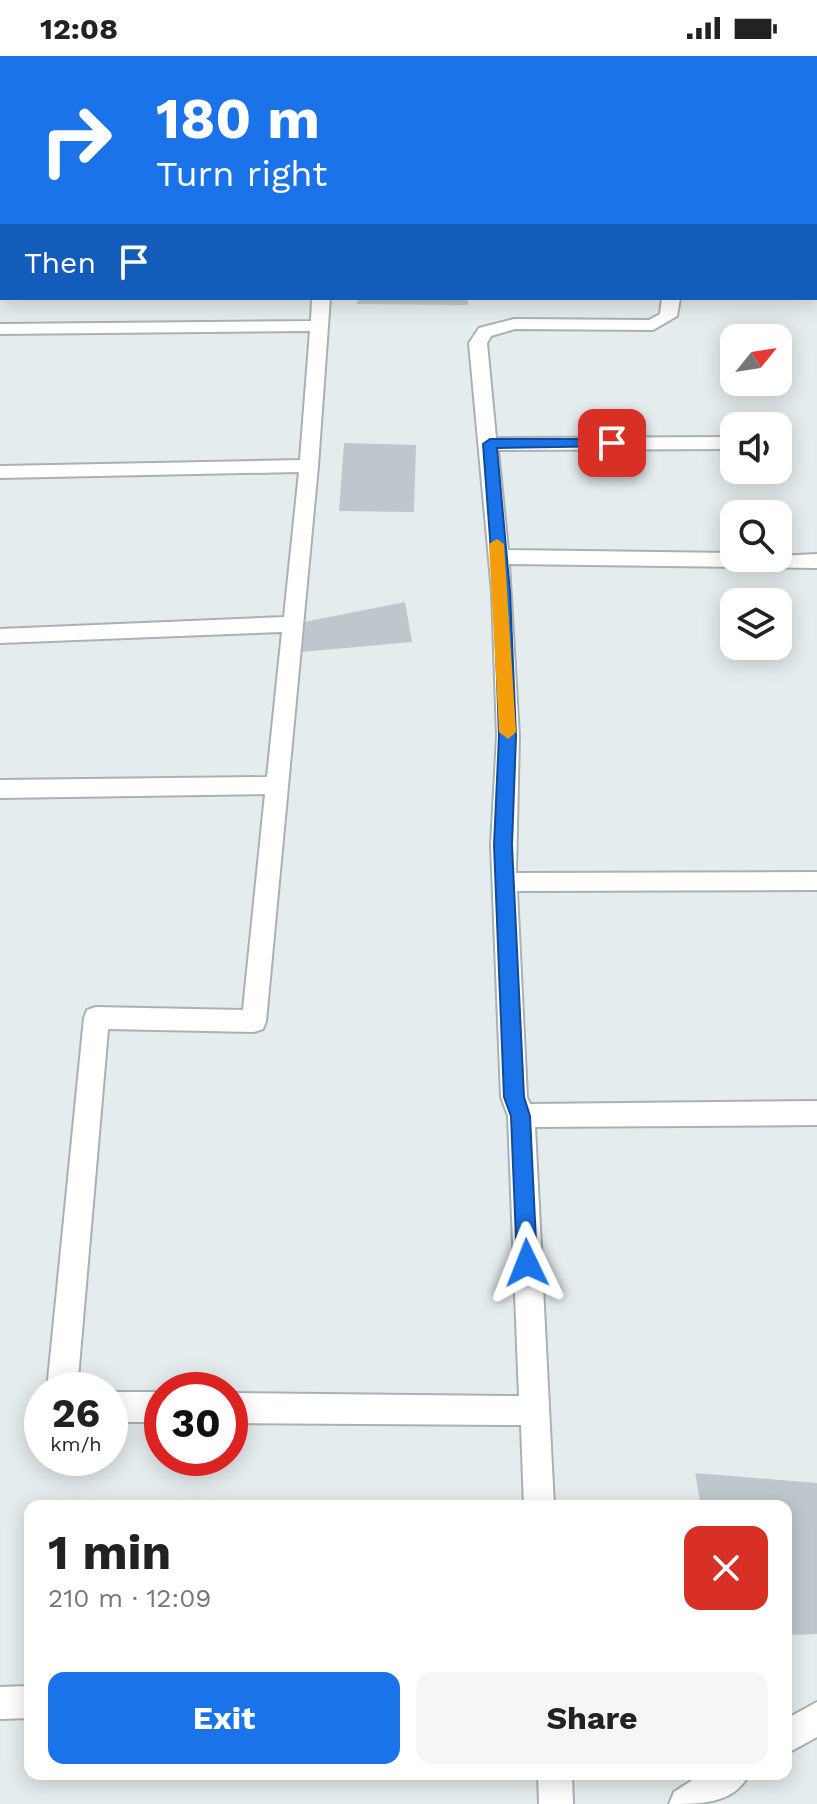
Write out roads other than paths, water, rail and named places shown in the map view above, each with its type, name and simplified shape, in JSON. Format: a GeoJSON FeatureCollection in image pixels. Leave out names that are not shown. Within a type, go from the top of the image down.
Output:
{"type":"FeatureCollection","features":[{"type":"Feature","properties":{"kind":"street"},"geometry":{"type":"LineString","coordinates":[[64,1372],[96,1018],[254,1021],[309,466],[321,300]]}},
{"type":"Feature","properties":{"kind":"street"},"geometry":{"type":"LineString","coordinates":[[539,1500],[521,1116],[514,1097],[503,845],[508,736],[490,444],[478,343],[485,332],[514,324],[640,327],[663,321],[668,316],[671,300]]}},
{"type":"Feature","properties":{"kind":"street"},"geometry":{"type":"LineString","coordinates":[[0,329],[317,326]]}},
{"type":"Feature","properties":{"kind":"street"},"geometry":{"type":"LineString","coordinates":[[490,444],[720,443]]}},
{"type":"Feature","properties":{"kind":"street"},"geometry":{"type":"LineString","coordinates":[[0,472],[309,466]]}},
{"type":"Feature","properties":{"kind":"street"},"geometry":{"type":"LineString","coordinates":[[498,557],[817,561]]}},
{"type":"Feature","properties":{"kind":"street"},"geometry":{"type":"LineString","coordinates":[[0,636],[294,624]]}},
{"type":"Feature","properties":{"kind":"street"},"geometry":{"type":"LineString","coordinates":[[0,789],[275,785]]}},
{"type":"Feature","properties":{"kind":"street"},"geometry":{"type":"LineString","coordinates":[[505,882],[817,881]]}},
{"type":"Feature","properties":{"kind":"street"},"geometry":{"type":"LineString","coordinates":[[521,1116],[817,1113]]}},
{"type":"Feature","properties":{"kind":"street"},"geometry":{"type":"LineString","coordinates":[[248,1408],[534,1411]]}},
{"type":"Feature","properties":{"kind":"street"},"geometry":{"type":"LineString","coordinates":[[0,1703],[24,1702]]}},
{"type":"Feature","properties":{"kind":"street"},"geometry":{"type":"LineString","coordinates":[[792,1734],[817,1718]]}},
{"type":"Feature","properties":{"kind":"street"},"geometry":{"type":"LineString","coordinates":[[555,1780],[556,1804]]}},
{"type":"Feature","properties":{"kind":"street"},"geometry":{"type":"LineString","coordinates":[[686,1804],[723,1780]]}}]}
